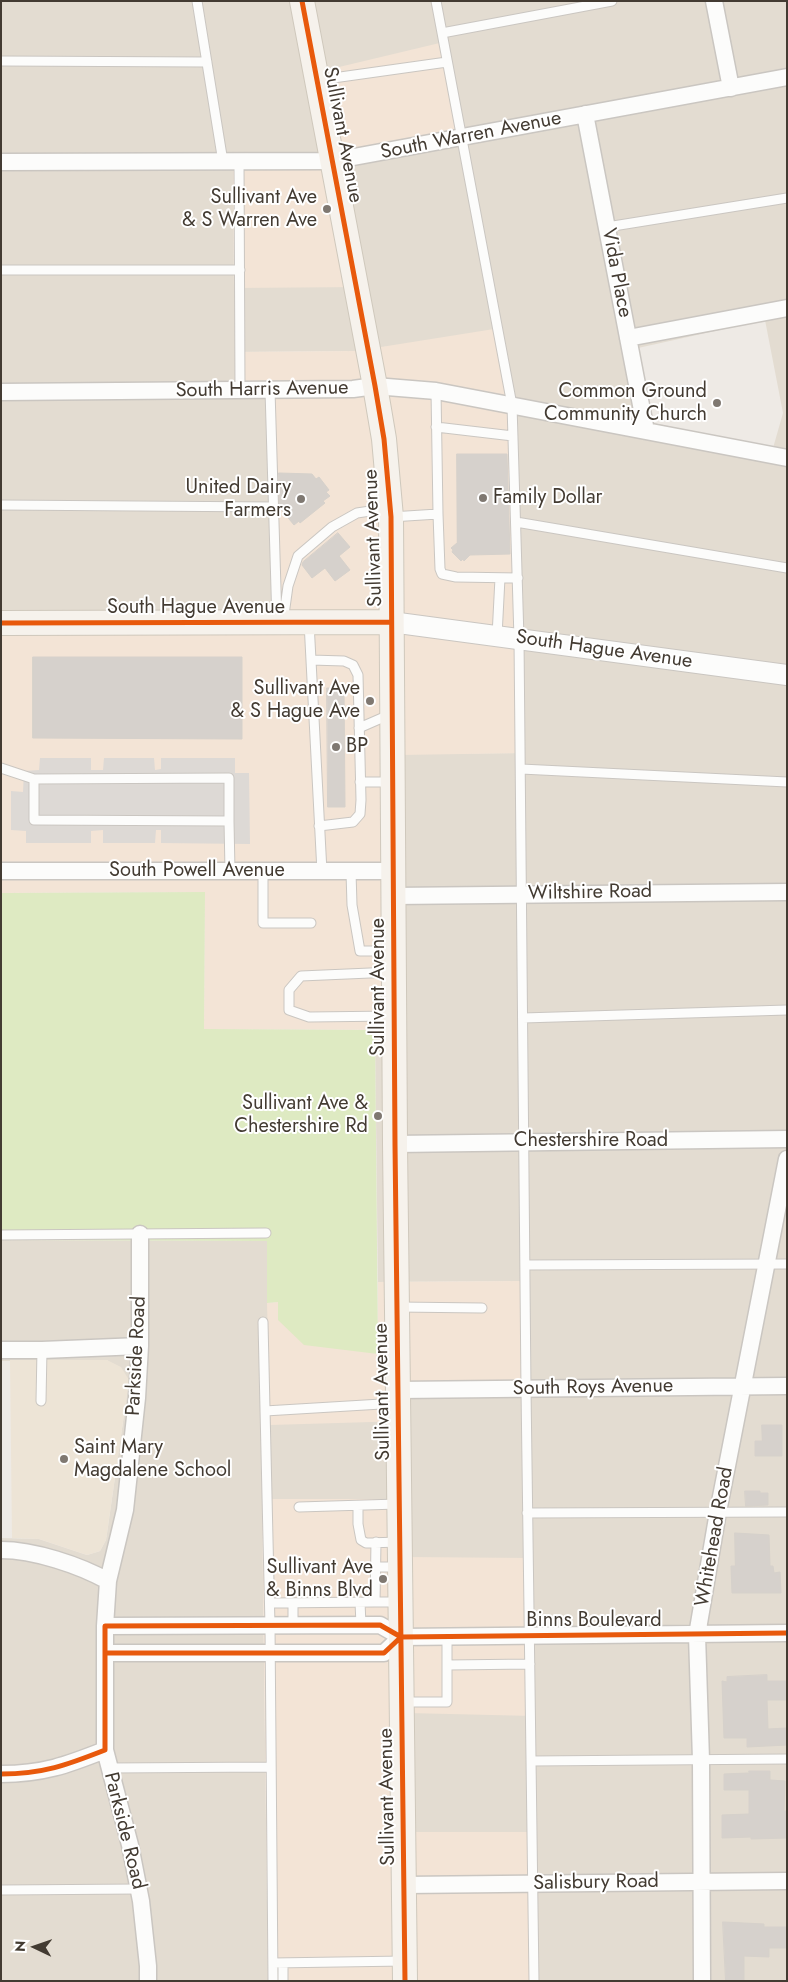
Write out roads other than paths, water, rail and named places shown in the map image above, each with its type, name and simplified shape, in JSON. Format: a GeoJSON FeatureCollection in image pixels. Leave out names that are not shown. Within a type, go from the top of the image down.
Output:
{"type":"FeatureCollection","features":[{"type":"Feature","properties":{"kind":"main road","name":"Sullivant Avenue"},"geometry":{"type":"LineString","coordinates":[[302,1],[375,386],[384,439],[390,512],[392,871],[405,1971]]}},
{"type":"Feature","properties":{"kind":"main road","name":"South Hague Avenue"},"geometry":{"type":"LineString","coordinates":[[1,623],[391,622]]}},
{"type":"Feature","properties":{"kind":"street"},"geometry":{"type":"LineString","coordinates":[[714,1],[731,88]]}},
{"type":"Feature","properties":{"kind":"street","name":"South Warren Avenue"},"geometry":{"type":"LineString","coordinates":[[1,162],[332,161],[787,77]]}},
{"type":"Feature","properties":{"kind":"street","name":"Vida Place"},"geometry":{"type":"LineString","coordinates":[[585,114],[646,431]]}},
{"type":"Feature","properties":{"kind":"street"},"geometry":{"type":"LineString","coordinates":[[628,338],[787,308]]}},
{"type":"Feature","properties":{"kind":"street","name":"South Harris Avenue"},"geometry":{"type":"LineString","coordinates":[[1,392],[353,389],[375,386],[436,391],[787,458]]}},
{"type":"Feature","properties":{"kind":"street","name":"South Hague Avenue"},"geometry":{"type":"LineString","coordinates":[[391,622],[787,674]]}},
{"type":"Feature","properties":{"kind":"street","name":"South Powell Avenue"},"geometry":{"type":"LineString","coordinates":[[1,871],[392,871]]}},
{"type":"Feature","properties":{"kind":"street","name":"Wiltshire Road"},"geometry":{"type":"LineString","coordinates":[[393,896],[787,892]]}},
{"type":"Feature","properties":{"kind":"street","name":"Chestershire Road"},"geometry":{"type":"LineString","coordinates":[[395,1144],[787,1140]]}},
{"type":"Feature","properties":{"kind":"street","name":"Whitehead Road"},"geometry":{"type":"LineString","coordinates":[[702,1981],[701,1760],[697,1635],[718,1512],[787,1159]]}},
{"type":"Feature","properties":{"kind":"street","name":"Parkside Road"},"geometry":{"type":"LineString","coordinates":[[140,1234],[140,1346],[137,1398],[125,1510],[108,1581],[105,1626],[105,1750],[130,1845],[139,1889],[148,1981]]}},
{"type":"Feature","properties":{"kind":"street"},"geometry":{"type":"LineString","coordinates":[[1,1350],[140,1346]]}},
{"type":"Feature","properties":{"kind":"street","name":"South Roys Avenue"},"geometry":{"type":"LineString","coordinates":[[398,1397],[526,1389],[787,1386]]}},
{"type":"Feature","properties":{"kind":"street"},"geometry":{"type":"LineString","coordinates":[[1,1550],[16,1550],[84,1568],[108,1581]]}},
{"type":"Feature","properties":{"kind":"street","name":"Binns Boulevard"},"geometry":{"type":"LineString","coordinates":[[105,1626],[380,1625],[401,1637],[787,1634]]}},
{"type":"Feature","properties":{"kind":"street"},"geometry":{"type":"LineString","coordinates":[[105,1653],[384,1653],[401,1637]]}},
{"type":"Feature","properties":{"kind":"street"},"geometry":{"type":"LineString","coordinates":[[1,1774],[25,1774],[44,1771],[64,1766],[105,1750]]}},
{"type":"Feature","properties":{"kind":"street","name":"Salisbury Road"},"geometry":{"type":"LineString","coordinates":[[404,1885],[787,1881]]}},
{"type":"Feature","properties":{"kind":"lane"},"geometry":{"type":"LineString","coordinates":[[197,1],[207,62],[231,162],[240,270],[240,390]]}},
{"type":"Feature","properties":{"kind":"lane"},"geometry":{"type":"LineString","coordinates":[[436,1],[512,405],[518,578],[521,769],[526,1389],[534,1981]]}},
{"type":"Feature","properties":{"kind":"lane"},"geometry":{"type":"LineString","coordinates":[[442,33],[612,1]]}},
{"type":"Feature","properties":{"kind":"lane"},"geometry":{"type":"LineString","coordinates":[[1,61],[207,62]]}},
{"type":"Feature","properties":{"kind":"lane"},"geometry":{"type":"LineString","coordinates":[[317,81],[448,62]]}},
{"type":"Feature","properties":{"kind":"lane"},"geometry":{"type":"LineString","coordinates":[[607,227],[787,198]]}},
{"type":"Feature","properties":{"kind":"lane"},"geometry":{"type":"LineString","coordinates":[[1,270],[240,270]]}},
{"type":"Feature","properties":{"kind":"lane"},"geometry":{"type":"LineString","coordinates":[[270,390],[280,622]]}},
{"type":"Feature","properties":{"kind":"lane"},"geometry":{"type":"LineString","coordinates":[[436,391],[438,514],[440,569],[442,574],[456,577],[518,578]]}},
{"type":"Feature","properties":{"kind":"lane"},"geometry":{"type":"LineString","coordinates":[[436,427],[513,436]]}},
{"type":"Feature","properties":{"kind":"lane"},"geometry":{"type":"LineString","coordinates":[[1,505],[274,507]]}},
{"type":"Feature","properties":{"kind":"lane"},"geometry":{"type":"LineString","coordinates":[[280,622],[288,586],[298,556],[332,528],[357,513],[438,514]]}},
{"type":"Feature","properties":{"kind":"lane"},"geometry":{"type":"LineString","coordinates":[[516,522],[787,568]]}},
{"type":"Feature","properties":{"kind":"lane"},"geometry":{"type":"LineString","coordinates":[[497,636],[500,578]]}},
{"type":"Feature","properties":{"kind":"lane"},"geometry":{"type":"LineString","coordinates":[[309,622],[322,872]]}},
{"type":"Feature","properties":{"kind":"lane"},"geometry":{"type":"LineString","coordinates":[[311,660],[344,661],[353,665],[358,675],[360,814],[353,822],[319,826]]}},
{"type":"Feature","properties":{"kind":"lane"},"geometry":{"type":"LineString","coordinates":[[359,728],[392,714]]}},
{"type":"Feature","properties":{"kind":"lane"},"geometry":{"type":"LineString","coordinates":[[1,768],[34,779],[229,778],[230,872]]}},
{"type":"Feature","properties":{"kind":"lane"},"geometry":{"type":"LineString","coordinates":[[521,769],[787,782]]}},
{"type":"Feature","properties":{"kind":"lane"},"geometry":{"type":"LineString","coordinates":[[34,779],[34,820],[229,821]]}},
{"type":"Feature","properties":{"kind":"lane"},"geometry":{"type":"LineString","coordinates":[[360,782],[392,782]]}},
{"type":"Feature","properties":{"kind":"lane"},"geometry":{"type":"LineString","coordinates":[[263,872],[263,923],[311,923]]}},
{"type":"Feature","properties":{"kind":"lane"},"geometry":{"type":"LineString","coordinates":[[351,872],[352,905],[360,952],[394,962]]}},
{"type":"Feature","properties":{"kind":"lane"},"geometry":{"type":"LineString","coordinates":[[394,962],[301,976],[289,990],[289,1010],[309,1017],[394,1016]]}},
{"type":"Feature","properties":{"kind":"lane"},"geometry":{"type":"LineString","coordinates":[[523,1018],[787,1010]]}},
{"type":"Feature","properties":{"kind":"lane"},"geometry":{"type":"LineString","coordinates":[[1,1235],[266,1233]]}},
{"type":"Feature","properties":{"kind":"lane"},"geometry":{"type":"LineString","coordinates":[[525,1265],[787,1264]]}},
{"type":"Feature","properties":{"kind":"lane"},"geometry":{"type":"LineString","coordinates":[[397,1307],[482,1308]]}},
{"type":"Feature","properties":{"kind":"lane"},"geometry":{"type":"LineString","coordinates":[[263,1322],[270,1603],[273,1981]]}},
{"type":"Feature","properties":{"kind":"lane"},"geometry":{"type":"LineString","coordinates":[[41,1401],[42,1350]]}},
{"type":"Feature","properties":{"kind":"lane"},"geometry":{"type":"LineString","coordinates":[[265,1410],[398,1397]]}},
{"type":"Feature","properties":{"kind":"lane"},"geometry":{"type":"LineString","coordinates":[[299,1507],[400,1504]]}},
{"type":"Feature","properties":{"kind":"lane"},"geometry":{"type":"LineString","coordinates":[[358,1506],[358,1524],[361,1540],[366,1543],[400,1542]]}},
{"type":"Feature","properties":{"kind":"lane"},"geometry":{"type":"LineString","coordinates":[[528,1513],[787,1512]]}},
{"type":"Feature","properties":{"kind":"lane"},"geometry":{"type":"LineString","coordinates":[[375,1602],[376,1542]]}},
{"type":"Feature","properties":{"kind":"lane"},"geometry":{"type":"LineString","coordinates":[[375,1567],[400,1567]]}},
{"type":"Feature","properties":{"kind":"lane"},"geometry":{"type":"LineString","coordinates":[[360,1602],[361,1625]]}},
{"type":"Feature","properties":{"kind":"lane"},"geometry":{"type":"LineString","coordinates":[[270,1603],[401,1602]]}},
{"type":"Feature","properties":{"kind":"lane"},"geometry":{"type":"LineString","coordinates":[[293,1603],[293,1626]]}},
{"type":"Feature","properties":{"kind":"lane"},"geometry":{"type":"LineString","coordinates":[[402,1702],[447,1702],[447,1637]]}},
{"type":"Feature","properties":{"kind":"lane"},"geometry":{"type":"LineString","coordinates":[[448,1665],[530,1664]]}},
{"type":"Feature","properties":{"kind":"lane"},"geometry":{"type":"LineString","coordinates":[[531,1761],[787,1759]]}},
{"type":"Feature","properties":{"kind":"lane"},"geometry":{"type":"LineString","coordinates":[[109,1768],[271,1767]]}},
{"type":"Feature","properties":{"kind":"lane"},"geometry":{"type":"LineString","coordinates":[[1,1890],[139,1889]]}},
{"type":"Feature","properties":{"kind":"lane"},"geometry":{"type":"LineString","coordinates":[[273,1963],[405,1971]]}},
{"type":"Feature","properties":{"kind":"lane"},"geometry":{"type":"LineString","coordinates":[[283,1963],[283,1981]]}},
{"type":"Feature","properties":{"kind":"place","name":"Sullivant Ave & S Warren Ave"},"geometry":{"type":"Point","coordinates":[327,209]}},
{"type":"Feature","properties":{"kind":"place","name":"Common Ground Community Church"},"geometry":{"type":"Point","coordinates":[717,403]}},
{"type":"Feature","properties":{"kind":"place","name":"Family Dollar"},"geometry":{"type":"Point","coordinates":[483,498]}},
{"type":"Feature","properties":{"kind":"place","name":"United Dairy Farmers"},"geometry":{"type":"Point","coordinates":[301,499]}},
{"type":"Feature","properties":{"kind":"place","name":"Sullivant Ave & S Hague Ave"},"geometry":{"type":"Point","coordinates":[370,701]}},
{"type":"Feature","properties":{"kind":"place","name":"BP"},"geometry":{"type":"Point","coordinates":[336,747]}},
{"type":"Feature","properties":{"kind":"place","name":"Sullivant Ave & Chestershire Rd"},"geometry":{"type":"Point","coordinates":[378,1116]}},
{"type":"Feature","properties":{"kind":"place","name":"Saint Mary Magdalene School"},"geometry":{"type":"Point","coordinates":[64,1459]}},
{"type":"Feature","properties":{"kind":"place","name":"Sullivant Ave & Binns Blvd"},"geometry":{"type":"Point","coordinates":[383,1579]}}]}
